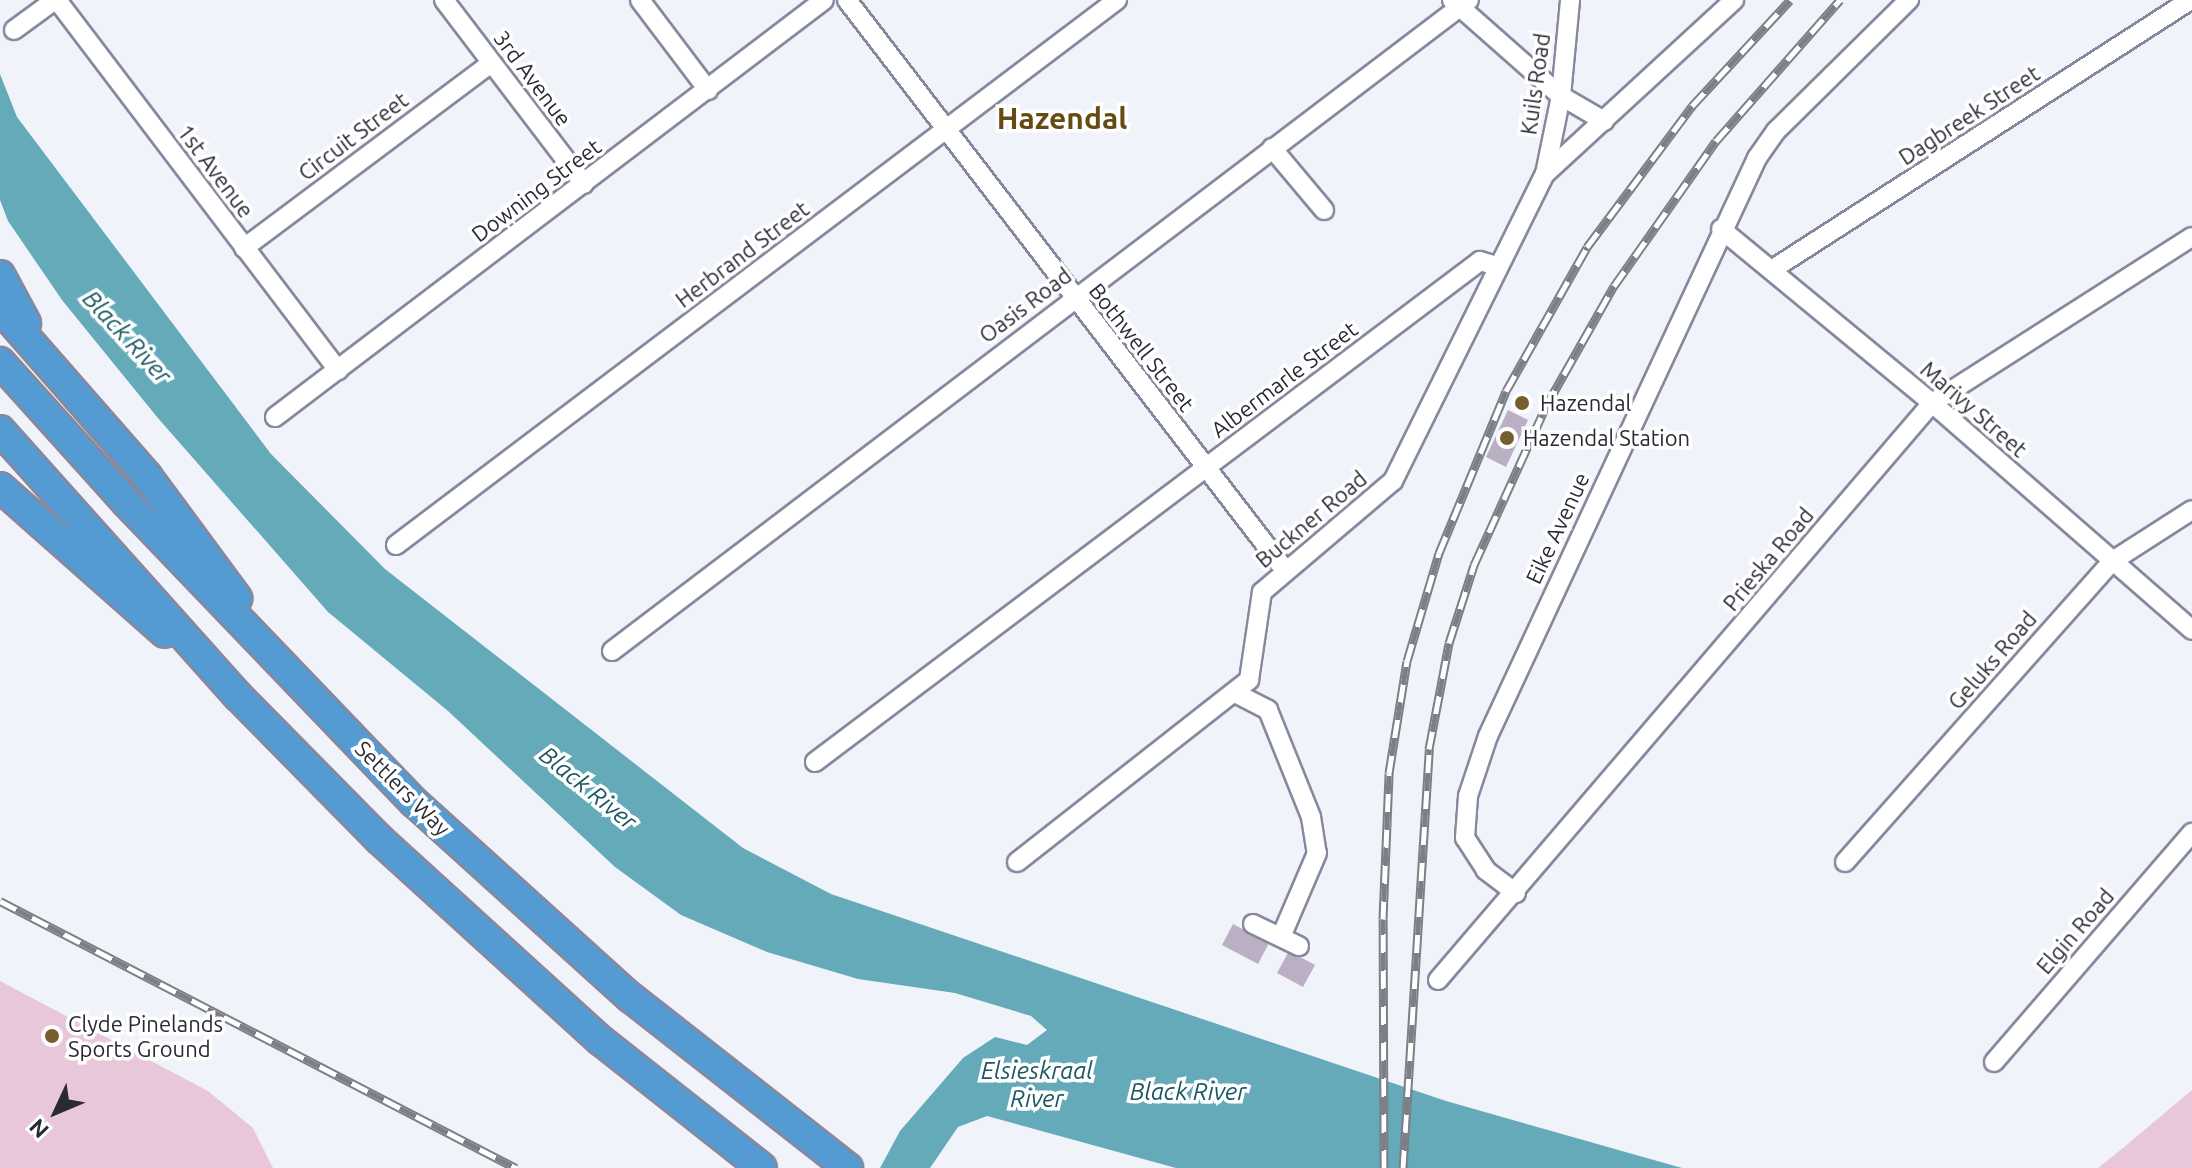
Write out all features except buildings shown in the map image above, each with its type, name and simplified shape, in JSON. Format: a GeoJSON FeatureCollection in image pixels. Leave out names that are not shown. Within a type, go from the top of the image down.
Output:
{"type":"FeatureCollection","features":[{"type":"Feature","properties":{"kind":"highway"},"geometry":{"type":"LineString","coordinates":[[0,275],[54,369]]}},
{"type":"Feature","properties":{"kind":"highway"},"geometry":{"type":"LineString","coordinates":[[0,308],[157,488],[212,560],[270,651]]}},
{"type":"Feature","properties":{"kind":"highway","name":"Settlers Way"},"geometry":{"type":"LineString","coordinates":[[0,362],[415,803],[696,1052],[778,1118],[848,1168]]}},
{"type":"Feature","properties":{"kind":"highway"},"geometry":{"type":"LineString","coordinates":[[0,430],[238,696],[379,839],[578,1021],[762,1168]]}},
{"type":"Feature","properties":{"kind":"highway"},"geometry":{"type":"LineString","coordinates":[[0,479],[31,513]]}},
{"type":"Feature","properties":{"kind":"highway"},"geometry":{"type":"LineString","coordinates":[[0,487],[238,696]]}},
{"type":"Feature","properties":{"kind":"street"},"geometry":{"type":"LineString","coordinates":[[14,30],[56,0]]}},
{"type":"Feature","properties":{"kind":"street","name":"1st Avenue"},"geometry":{"type":"LineString","coordinates":[[56,0],[338,370]]}},
{"type":"Feature","properties":{"kind":"street","name":"3rd Avenue"},"geometry":{"type":"LineString","coordinates":[[444,0],[584,184]]}},
{"type":"Feature","properties":{"kind":"street"},"geometry":{"type":"LineString","coordinates":[[640,0],[708,90]]}},
{"type":"Feature","properties":{"kind":"street","name":"Downing Street"},"geometry":{"type":"LineString","coordinates":[[275,417],[824,0]]}},
{"type":"Feature","properties":{"kind":"street","name":"Bothwell Street"},"geometry":{"type":"LineString","coordinates":[[847,0],[1285,570]]}},
{"type":"Feature","properties":{"kind":"street","name":"Herbrand Street"},"geometry":{"type":"LineString","coordinates":[[396,545],[1117,0]]}},
{"type":"Feature","properties":{"kind":"street","name":"Kuils Road"},"geometry":{"type":"LineString","coordinates":[[1545,174],[1561,96],[1570,0]]}},
{"type":"Feature","properties":{"kind":"street"},"geometry":{"type":"LineString","coordinates":[[1496,266],[1545,174],[1734,0]]}},
{"type":"Feature","properties":{"kind":"street","name":"Eike Avenue"},"geometry":{"type":"LineString","coordinates":[[1516,893],[1486,870],[1465,838],[1476,766],[1721,229],[1776,131],[1909,0]]}},
{"type":"Feature","properties":{"kind":"street","name":"Dagbreek Street"},"geometry":{"type":"LineString","coordinates":[[1773,269],[2190,0]]}},
{"type":"Feature","properties":{"kind":"street"},"geometry":{"type":"LineString","coordinates":[[1460,3],[1561,96],[1604,121]]}},
{"type":"Feature","properties":{"kind":"street","name":"Oasis Road"},"geometry":{"type":"LineString","coordinates":[[612,651],[1460,3]]}},
{"type":"Feature","properties":{"kind":"street","name":"Circuit Street"},"geometry":{"type":"LineString","coordinates":[[244,248],[491,63]]}},
{"type":"Feature","properties":{"kind":"street"},"geometry":{"type":"LineString","coordinates":[[1272,148],[1324,210]]}},
{"type":"Feature","properties":{"kind":"street","name":"Marivy Street"},"geometry":{"type":"LineString","coordinates":[[1721,229],[1932,403],[2192,630]]}},
{"type":"Feature","properties":{"kind":"street","name":"Prieska Road"},"geometry":{"type":"LineString","coordinates":[[1438,980],[1516,893],[1932,403],[2192,237]]}},
{"type":"Feature","properties":{"kind":"street","name":"Albermarle Street"},"geometry":{"type":"LineString","coordinates":[[815,762],[1480,261],[1496,266]]}},
{"type":"Feature","properties":{"kind":"street","name":"Buckner Road"},"geometry":{"type":"LineString","coordinates":[[1017,862],[1237,694],[1255,664],[1262,592],[1393,481],[1496,266]]}},
{"type":"Feature","properties":{"kind":"street","name":"Geluks Road"},"geometry":{"type":"LineString","coordinates":[[1845,862],[2111,562],[2192,510]]}},
{"type":"Feature","properties":{"kind":"street"},"geometry":{"type":"LineString","coordinates":[[1237,694],[1268,710],[1311,817],[1317,853],[1281,937]]}},
{"type":"Feature","properties":{"kind":"street","name":"Elgin Road"},"geometry":{"type":"LineString","coordinates":[[1994,1062],[2192,833]]}},
{"type":"Feature","properties":{"kind":"street"},"geometry":{"type":"LineString","coordinates":[[1253,924],[1299,946]]}},
{"type":"Feature","properties":{"kind":"shaded area","name":"Clyde Pinelands Sports Ground"},"geometry":{"type":"Polygon","coordinates":[[[0,981],[208,1091],[253,1128],[273,1168],[0,1168],[0,981]]]}},
{"type":"Feature","properties":{"kind":"shaded area"},"geometry":{"type":"Polygon","coordinates":[[[2192,1090],[2192,1168],[2098,1168],[2123,1148],[2192,1090]]]}},
{"type":"Feature","properties":{"kind":"water","name":"Black River"},"geometry":{"type":"Polygon","coordinates":[[[0,74],[17,117],[271,454],[385,569],[743,848],[831,894],[1446,1101],[1682,1168],[1176,1168],[987,1116],[958,1127],[930,1168],[880,1168],[900,1131],[963,1058],[995,1037],[1027,1045],[1047,1030],[1031,1016],[955,993],[858,979],[767,952],[681,915],[615,867],[448,711],[328,612],[157,417],[62,300],[8,221],[0,200],[0,74]]]}},
{"type":"Feature","properties":{"kind":"railway"},"geometry":{"type":"LineString","coordinates":[[1384,1168],[1383,919],[1389,773],[1407,661],[1439,553],[1506,391],[1587,247],[1692,106],[1790,0]]}},
{"type":"Feature","properties":{"kind":"railway"},"geometry":{"type":"LineString","coordinates":[[1403,1168],[1429,749],[1449,643],[1474,565],[1546,406],[1614,286],[1716,141],[1840,0]]}},
{"type":"Feature","properties":{"kind":"railway"},"geometry":{"type":"LineString","coordinates":[[0,901],[516,1168]]}},
{"type":"Feature","properties":{"kind":"place","name":"Hazendal"},"geometry":{"type":"Point","coordinates":[1522,403]}},
{"type":"Feature","properties":{"kind":"place","name":"Hazendal Station"},"geometry":{"type":"Point","coordinates":[1507,438]}},
{"type":"Feature","properties":{"kind":"place","name":"Clyde Pinelands Sports Ground"},"geometry":{"type":"Point","coordinates":[52,1036]}},
{"type":"Feature","properties":{"kind":"district","name":"Hazendal"},"geometry":{"type":"Point","coordinates":[1062,118]}},
{"type":"Feature","properties":{"kind":"water label","name":"Elsieskraal River"},"geometry":{"type":"Point","coordinates":[1037,1085]}}]}
